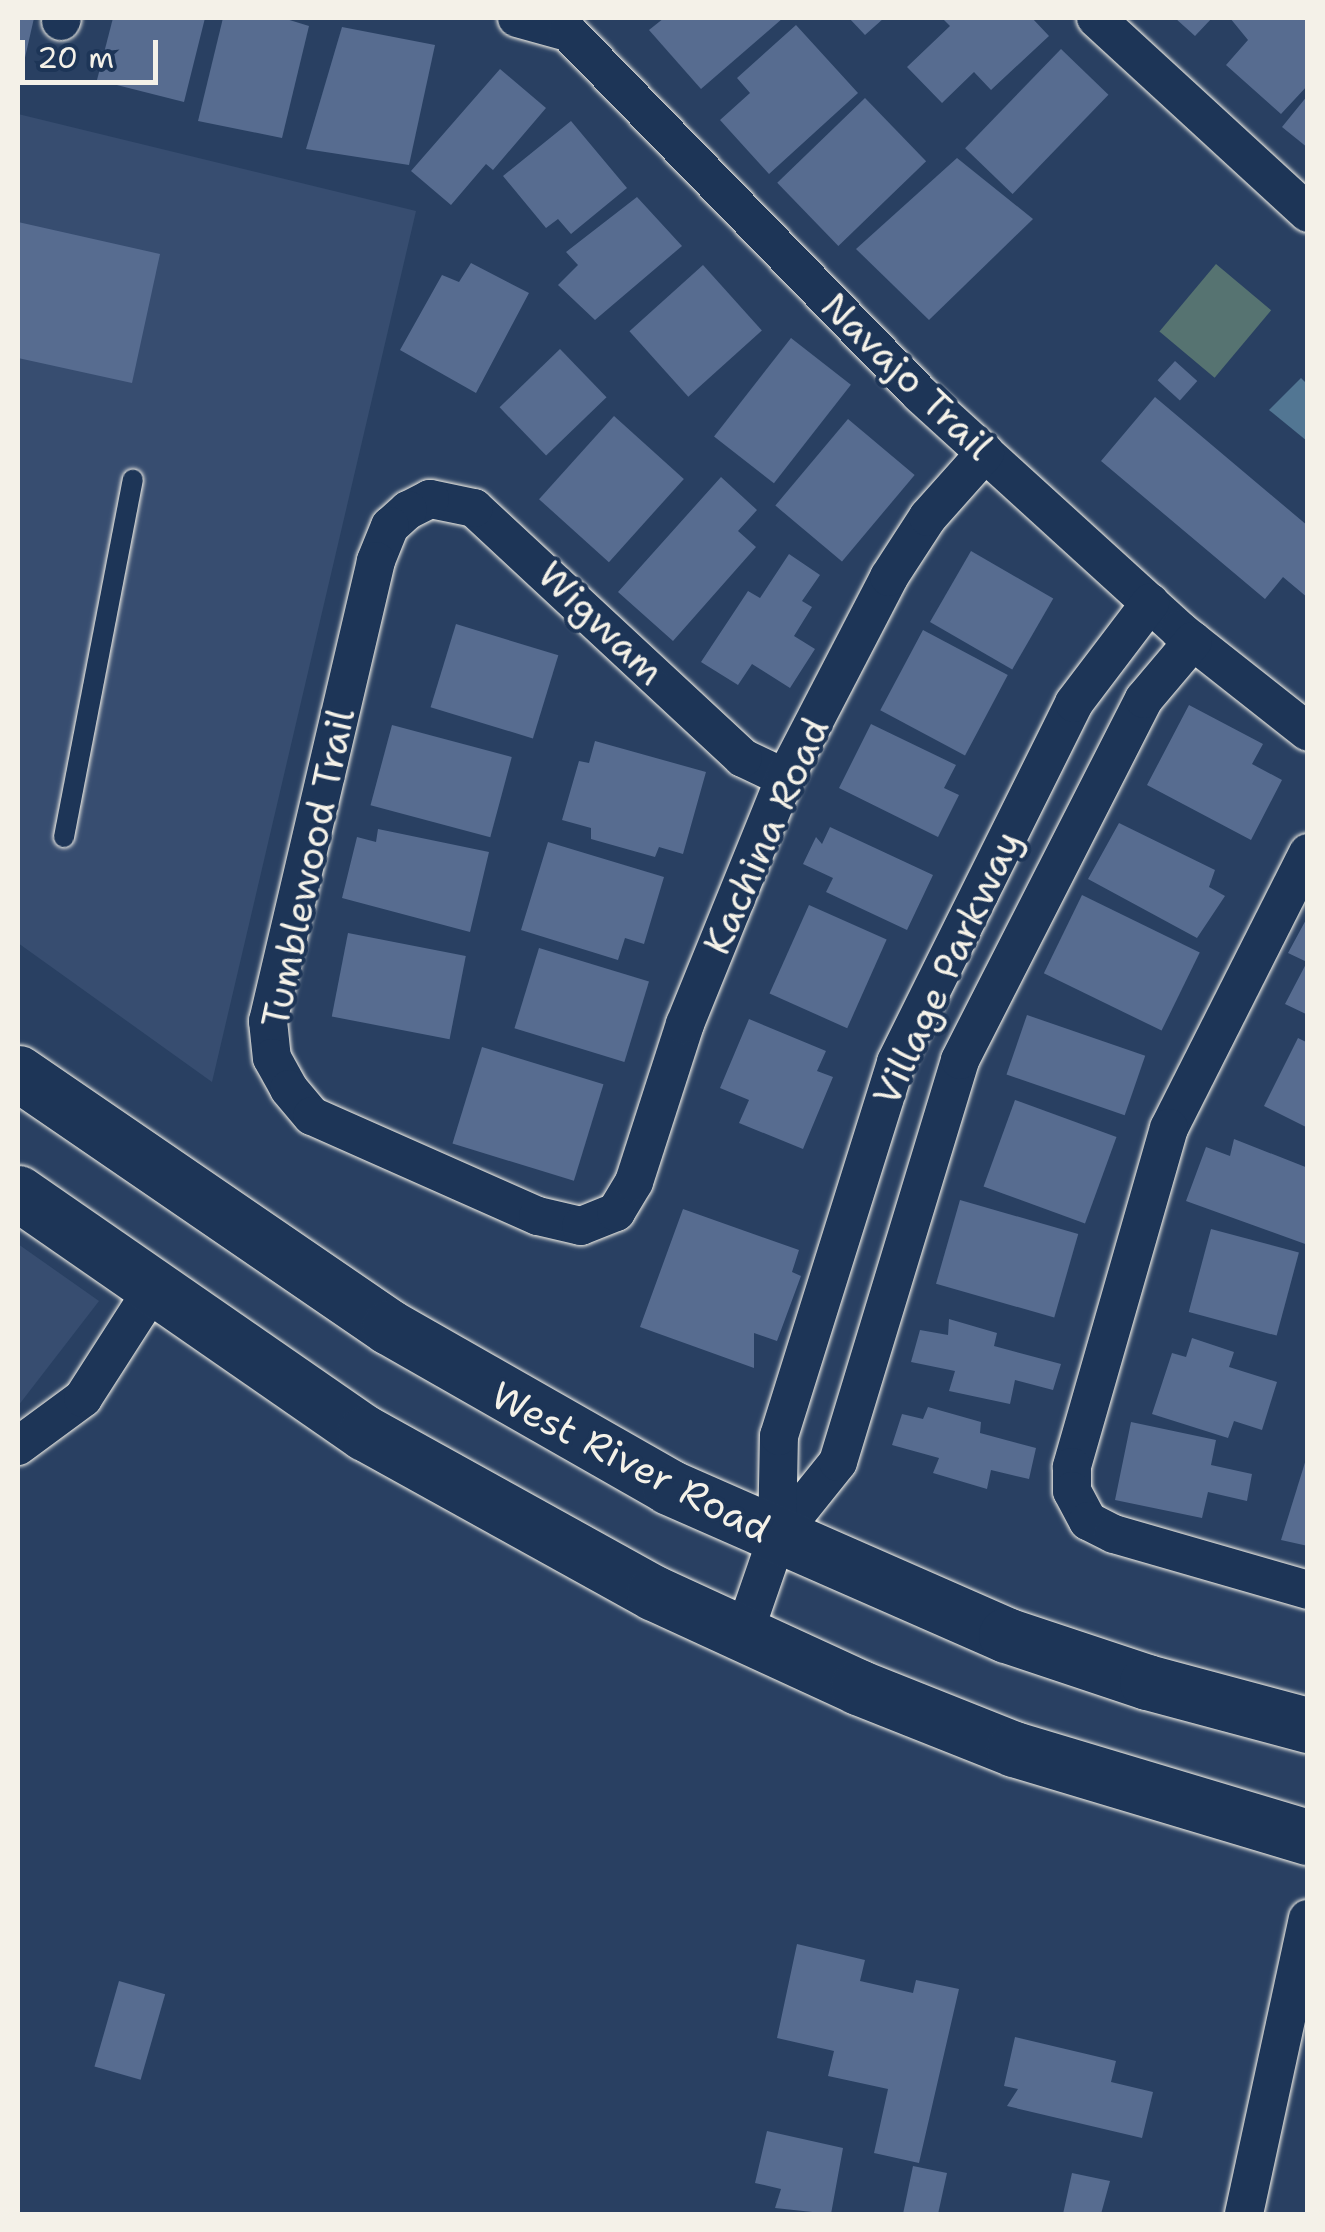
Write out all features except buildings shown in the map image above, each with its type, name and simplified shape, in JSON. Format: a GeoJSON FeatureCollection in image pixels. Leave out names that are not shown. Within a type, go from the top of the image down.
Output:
{"type":"FeatureCollection","features":[{"type":"Feature","properties":{"kind":"main road","name":"West River Road"},"geometry":{"type":"LineString","coordinates":[[18,1073],[271,1252],[457,1369],[777,1538],[1006,1635],[1147,1682],[1308,1724]]}},
{"type":"Feature","properties":{"kind":"main road"},"geometry":{"type":"LineString","coordinates":[[18,1193],[284,1381],[462,1492],[743,1636],[1014,1749],[1308,1837]]}},
{"type":"Feature","properties":{"kind":"street","name":"Navajo Trail"},"geometry":{"type":"LineString","coordinates":[[517,18],[568,32],[984,453],[1194,641],[1308,732]]}},
{"type":"Feature","properties":{"kind":"street"},"geometry":{"type":"LineString","coordinates":[[1096,18],[1308,214]]}},
{"type":"Feature","properties":{"kind":"street","name":"Kachina Road"},"geometry":{"type":"LineString","coordinates":[[581,1226],[616,1212],[634,1182],[685,1024],[785,778],[890,578],[928,518],[984,453]]}},
{"type":"Feature","properties":{"kind":"street","name":"Wigwam"},"geometry":{"type":"LineString","coordinates":[[408,510],[430,500],[474,508],[743,758],[785,778]]}},
{"type":"Feature","properties":{"kind":"street","name":"Tumblewood Trail"},"geometry":{"type":"LineString","coordinates":[[408,510],[390,526],[376,561],[268,1021],[272,1058],[312,1116],[538,1216],[581,1226]]}},
{"type":"Feature","properties":{"kind":"street","name":"Village Parkway"},"geometry":{"type":"LineString","coordinates":[[743,1636],[777,1538],[779,1439],[896,1062],[1074,703],[1150,603]]}},
{"type":"Feature","properties":{"kind":"street","name":"Village Parkway"},"geometry":{"type":"LineString","coordinates":[[777,1538],[838,1462],[960,1060],[1144,699],[1194,641]]}},
{"type":"Feature","properties":{"kind":"street"},"geometry":{"type":"LineString","coordinates":[[1308,853],[1169,1128],[1072,1467],[1072,1490],[1088,1521],[1308,1590]]}},
{"type":"Feature","properties":{"kind":"street"},"geometry":{"type":"LineString","coordinates":[[18,1446],[83,1398],[153,1290]]}},
{"type":"Feature","properties":{"kind":"street"},"geometry":{"type":"LineString","coordinates":[[1244,2214],[1308,1919]]}},
{"type":"Feature","properties":{"kind":"lane"},"geometry":{"type":"LineString","coordinates":[[64,837],[134,480]]}},
{"type":"Feature","properties":{"kind":"shaded area"},"geometry":{"type":"Polygon","coordinates":[[[18,114],[416,211],[212,1082],[18,943],[18,114]]]}},
{"type":"Feature","properties":{"kind":"shaded area"},"geometry":{"type":"Polygon","coordinates":[[[1301,378],[1307,384],[1307,441],[1269,410],[1301,378]]]}},
{"type":"Feature","properties":{"kind":"shaded area"},"geometry":{"type":"Polygon","coordinates":[[[18,1244],[99,1301],[18,1406],[18,1244]]]}},
{"type":"Feature","properties":{"kind":"green space"},"geometry":{"type":"Polygon","coordinates":[[[1216,264],[1271,310],[1215,378],[1159,331],[1216,264]]]}}]}
